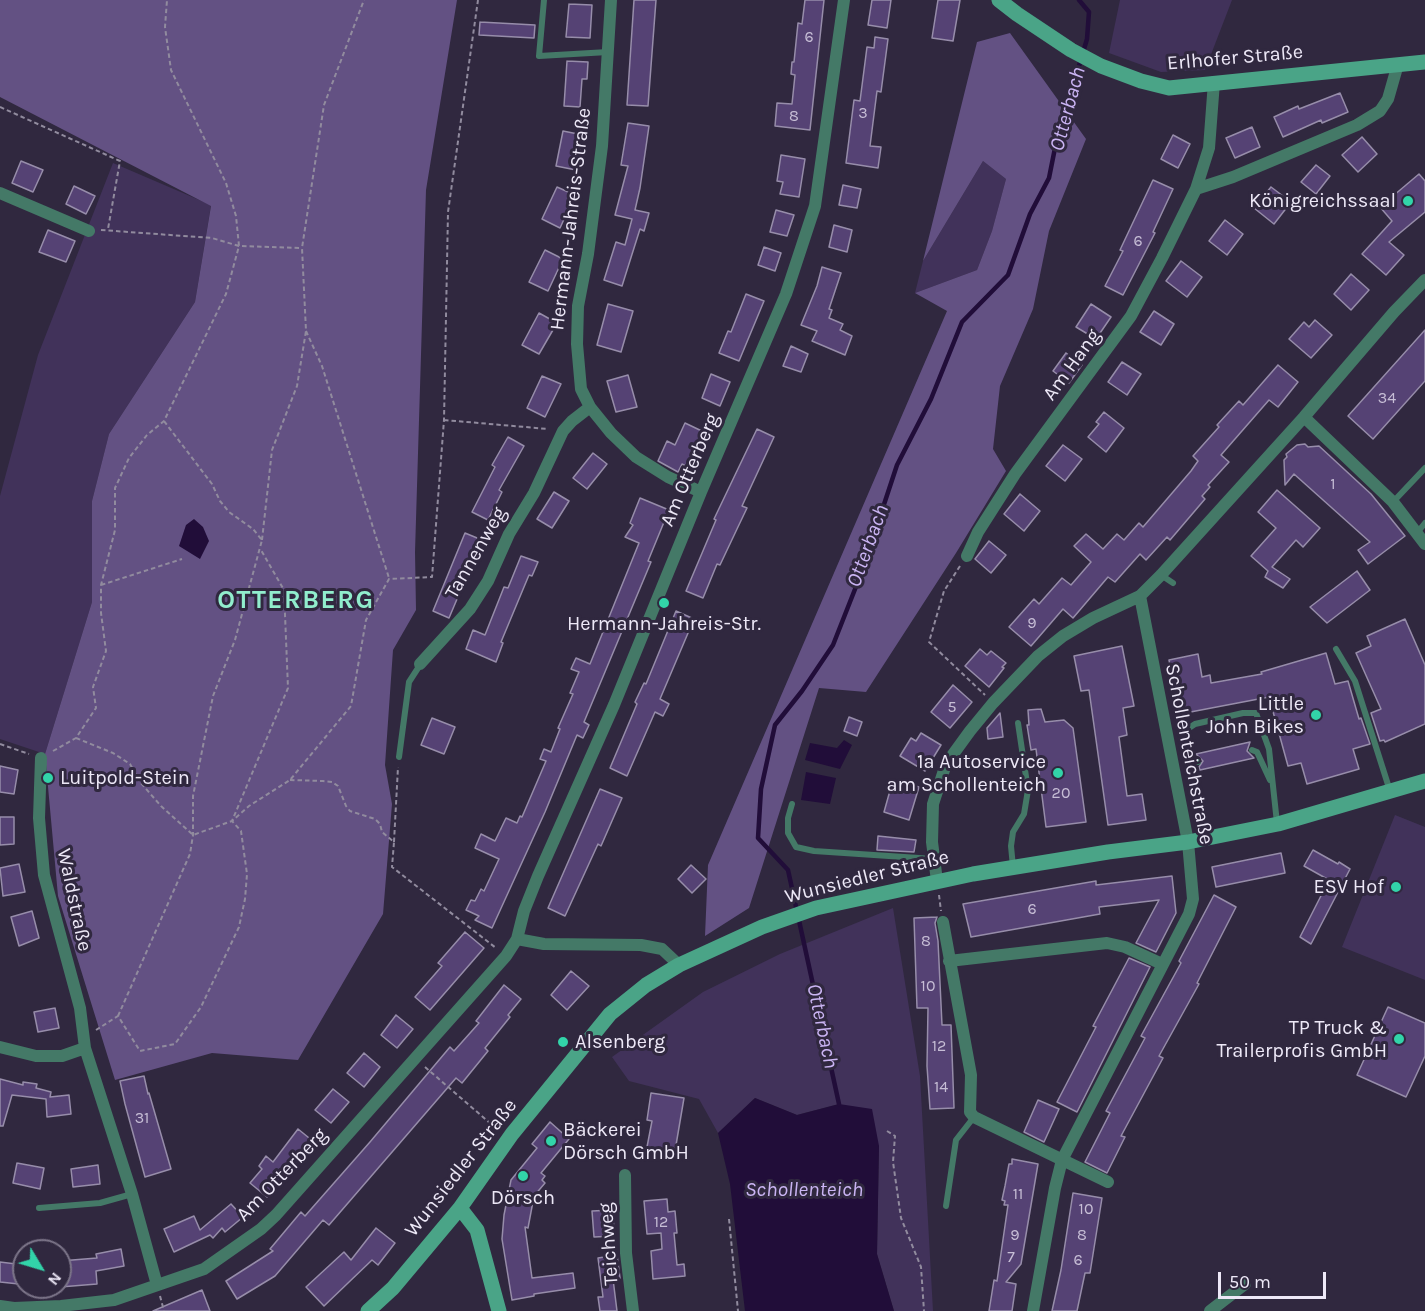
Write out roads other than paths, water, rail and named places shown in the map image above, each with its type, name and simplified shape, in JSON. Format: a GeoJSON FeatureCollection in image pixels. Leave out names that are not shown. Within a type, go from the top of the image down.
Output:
{"type":"FeatureCollection","features":[{"type":"Feature","properties":{"kind":"main road","name":"Erlhofer Straße"},"geometry":{"type":"LineString","coordinates":[[999,0],[1071,50],[1101,66],[1141,81],[1169,88],[1425,62]]}},
{"type":"Feature","properties":{"kind":"main road","name":"Wunsiedler Straße"},"geometry":{"type":"LineString","coordinates":[[368,1311],[393,1288],[460,1208],[512,1134],[610,1014],[646,985],[679,965],[762,927],[816,908],[938,881],[1108,852],[1188,842],[1278,824],[1425,781]]}},
{"type":"Feature","properties":{"kind":"main road"},"geometry":{"type":"LineString","coordinates":[[460,1208],[477,1230],[499,1311]]}},
{"type":"Feature","properties":{"kind":"street","name":"Hermann-Jahreis-Straße"},"geometry":{"type":"LineString","coordinates":[[610,0],[602,146],[588,254],[578,306],[577,344],[581,389],[590,407],[611,433],[636,457],[668,477],[701,492]]}},
{"type":"Feature","properties":{"kind":"street","name":"Am Otterberg"},"geometry":{"type":"LineString","coordinates":[[0,1306],[14,1308],[61,1306],[114,1300],[204,1269],[261,1229],[416,1060],[506,956],[517,939],[538,876],[614,705],[701,492],[786,294],[815,206],[844,0]]}},
{"type":"Feature","properties":{"kind":"street"},"geometry":{"type":"LineString","coordinates":[[1196,189],[1233,177],[1358,124],[1380,111],[1388,99],[1398,64]]}},
{"type":"Feature","properties":{"kind":"street","name":"Am Hang"},"geometry":{"type":"LineString","coordinates":[[967,556],[978,532],[1015,474],[1131,316],[1196,189],[1209,148],[1214,82]]}},
{"type":"Feature","properties":{"kind":"street"},"geometry":{"type":"LineString","coordinates":[[0,193],[89,231]]}},
{"type":"Feature","properties":{"kind":"street"},"geometry":{"type":"LineString","coordinates":[[938,881],[932,842],[933,804],[946,764],[993,703],[1038,656],[1063,636],[1093,618],[1140,596],[1304,417],[1394,312],[1425,280]]}},
{"type":"Feature","properties":{"kind":"street","name":"Tannenweg"},"geometry":{"type":"LineString","coordinates":[[420,664],[470,609],[488,581],[509,534],[534,493],[563,431],[590,407]]}},
{"type":"Feature","properties":{"kind":"street"},"geometry":{"type":"LineString","coordinates":[[1304,417],[1393,502],[1425,544]]}},
{"type":"Feature","properties":{"kind":"street","name":"Schollenteichstraße"},"geometry":{"type":"LineString","coordinates":[[1033,1311],[1048,1221],[1062,1160],[1189,914],[1193,899],[1188,842],[1140,596]]}},
{"type":"Feature","properties":{"kind":"street","name":"Waldstraße"},"geometry":{"type":"LineString","coordinates":[[41,758],[39,819],[44,875],[80,1008],[85,1044],[132,1194],[157,1285]]}},
{"type":"Feature","properties":{"kind":"street"},"geometry":{"type":"LineString","coordinates":[[943,922],[971,1075],[970,1112],[974,1117],[1108,1182]]}},
{"type":"Feature","properties":{"kind":"street"},"geometry":{"type":"LineString","coordinates":[[517,939],[544,944],[642,945],[662,949],[679,965]]}},
{"type":"Feature","properties":{"kind":"street"},"geometry":{"type":"LineString","coordinates":[[949,961],[1107,943],[1125,946],[1162,964]]}},
{"type":"Feature","properties":{"kind":"street"},"geometry":{"type":"LineString","coordinates":[[0,1047],[36,1056],[62,1056],[85,1044]]}},
{"type":"Feature","properties":{"kind":"street","name":"Teichweg"},"geometry":{"type":"LineString","coordinates":[[625,1175],[626,1253],[633,1311]]}},
{"type":"Feature","properties":{"kind":"street"},"geometry":{"type":"LineString","coordinates":[[1210,1311],[1245,1284]]}},
{"type":"Feature","properties":{"kind":"lane"},"geometry":{"type":"LineString","coordinates":[[544,0],[539,56],[608,52]]}},
{"type":"Feature","properties":{"kind":"lane"},"geometry":{"type":"LineString","coordinates":[[1393,502],[1425,468]]}},
{"type":"Feature","properties":{"kind":"lane"},"geometry":{"type":"LineString","coordinates":[[1417,533],[1425,523]]}},
{"type":"Feature","properties":{"kind":"lane"},"geometry":{"type":"LineString","coordinates":[[1161,575],[1173,584]]}},
{"type":"Feature","properties":{"kind":"lane"},"geometry":{"type":"LineString","coordinates":[[1336,649],[1355,681],[1390,791]]}},
{"type":"Feature","properties":{"kind":"lane","name":"Tannenweg"},"geometry":{"type":"LineString","coordinates":[[399,757],[409,682],[420,664]]}},
{"type":"Feature","properties":{"kind":"lane"},"geometry":{"type":"LineString","coordinates":[[1198,762],[1191,762],[1186,730],[1195,724],[1243,713],[1256,713],[1262,724],[1269,749],[1278,824]]}},
{"type":"Feature","properties":{"kind":"lane"},"geometry":{"type":"LineString","coordinates":[[1013,868],[1011,846],[1013,832],[1024,814],[1028,790],[1018,723]]}},
{"type":"Feature","properties":{"kind":"lane"},"geometry":{"type":"LineString","coordinates":[[1252,750],[1257,752],[1273,785]]}},
{"type":"Feature","properties":{"kind":"lane"},"geometry":{"type":"LineString","coordinates":[[792,804],[788,818],[788,833],[796,847],[814,851],[934,859]]}},
{"type":"Feature","properties":{"kind":"lane"},"geometry":{"type":"LineString","coordinates":[[946,1206],[956,1140],[974,1117]]}},
{"type":"Feature","properties":{"kind":"lane"},"geometry":{"type":"LineString","coordinates":[[39,1208],[100,1203],[132,1194]]}},
{"type":"Feature","properties":{"kind":"water"},"geometry":{"type":"Polygon","coordinates":[[[194,519],[203,527],[209,541],[200,559],[179,546],[186,525],[194,519]]]}},
{"type":"Feature","properties":{"kind":"water"},"geometry":{"type":"Polygon","coordinates":[[[844,740],[852,745],[840,769],[805,760],[810,743],[837,748],[844,740]]]}},
{"type":"Feature","properties":{"kind":"water"},"geometry":{"type":"Polygon","coordinates":[[[806,772],[836,778],[830,804],[801,800],[806,772]]]}},
{"type":"Feature","properties":{"kind":"water","name":"Schollenteich"},"geometry":{"type":"Polygon","coordinates":[[[755,1098],[797,1115],[839,1104],[872,1109],[879,1146],[877,1254],[894,1311],[745,1311],[730,1184],[718,1133],[755,1098]]]}},
{"type":"Feature","properties":{"kind":"waterway","name":"Otterbach"},"geometry":{"type":"LineString","coordinates":[[839,1104],[788,870],[758,838],[761,789],[775,725],[802,691],[833,645],[861,574],[897,465],[931,399],[962,322],[1008,275],[1030,214],[1049,178],[1056,143],[1087,39],[1089,12],[1079,0]]}},
{"type":"Feature","properties":{"kind":"place","name":"Königreichssaal"},"geometry":{"type":"Point","coordinates":[1408,201]}},
{"type":"Feature","properties":{"kind":"place","name":"Hermann-Jahreis-Str."},"geometry":{"type":"Point","coordinates":[664,603]}},
{"type":"Feature","properties":{"kind":"place","name":"Little John Bikes"},"geometry":{"type":"Point","coordinates":[1316,715]}},
{"type":"Feature","properties":{"kind":"place","name":"1a Autoservice am Schollenteich"},"geometry":{"type":"Point","coordinates":[1058,773]}},
{"type":"Feature","properties":{"kind":"place","name":"Luitpold-Stein"},"geometry":{"type":"Point","coordinates":[48,778]}},
{"type":"Feature","properties":{"kind":"place","name":"ESV Hof"},"geometry":{"type":"Point","coordinates":[1396,887]}},
{"type":"Feature","properties":{"kind":"place","name":"TP Truck & Trailerprofis GmbH"},"geometry":{"type":"Point","coordinates":[1399,1039]}},
{"type":"Feature","properties":{"kind":"place","name":"Alsenberg"},"geometry":{"type":"Point","coordinates":[563,1042]}},
{"type":"Feature","properties":{"kind":"place","name":"Bäckerei Dörsch GmbH"},"geometry":{"type":"Point","coordinates":[551,1141]}},
{"type":"Feature","properties":{"kind":"place","name":"Dörsch"},"geometry":{"type":"Point","coordinates":[523,1176]}},
{"type":"Feature","properties":{"kind":"district","name":"OTTERBERG"},"geometry":{"type":"Point","coordinates":[296,601]}}]}
